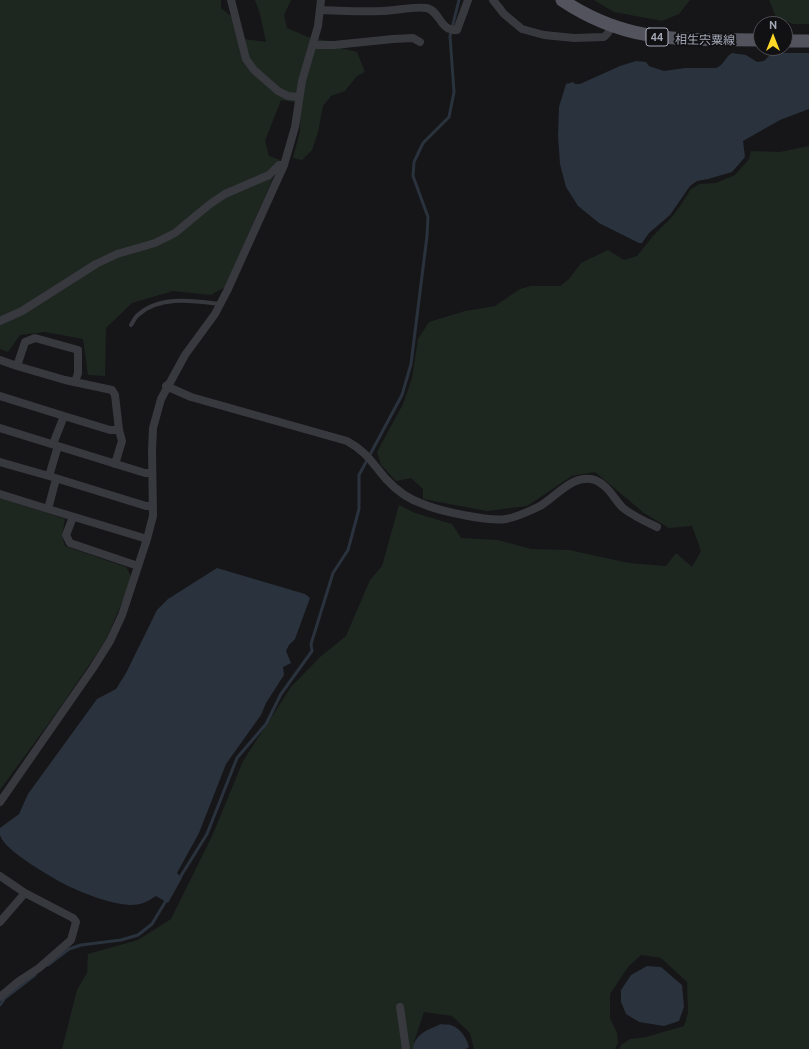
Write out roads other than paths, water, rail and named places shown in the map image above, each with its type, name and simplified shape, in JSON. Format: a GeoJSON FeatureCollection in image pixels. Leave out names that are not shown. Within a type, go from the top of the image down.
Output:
{"type":"FeatureCollection","features":[{"type":"Feature","properties":{"kind":"main road","name":"相生宍粟線"},"geometry":{"type":"LineString","coordinates":[[562,0],[595,19],[611,26],[645,35],[671,39],[753,40]]}},
{"type":"Feature","properties":{"kind":"main road"},"geometry":{"type":"LineString","coordinates":[[793,41],[809,41]]}},
{"type":"Feature","properties":{"kind":"street"},"geometry":{"type":"LineString","coordinates":[[231,0],[246,59],[254,70],[278,91],[288,96],[299,98]]}},
{"type":"Feature","properties":{"kind":"street"},"geometry":{"type":"LineString","coordinates":[[0,802],[76,693],[110,641],[122,615],[148,539],[153,516],[153,428],[161,399],[166,386],[185,355],[215,314],[284,165],[295,126],[299,98],[313,44],[320,10],[320,0]]}},
{"type":"Feature","properties":{"kind":"street"},"geometry":{"type":"LineString","coordinates":[[320,10],[384,11],[427,8],[434,11],[451,29],[457,30],[468,0]]}},
{"type":"Feature","properties":{"kind":"street"},"geometry":{"type":"LineString","coordinates":[[494,0],[504,14],[522,29],[544,35],[574,38],[604,36],[608,33],[611,26]]}},
{"type":"Feature","properties":{"kind":"street"},"geometry":{"type":"LineString","coordinates":[[313,44],[334,45],[414,38],[420,42]]}},
{"type":"Feature","properties":{"kind":"street"},"geometry":{"type":"LineString","coordinates":[[0,321],[22,311],[96,264],[117,254],[155,243],[175,233],[210,204],[225,194],[269,175],[279,165],[284,165]]}},
{"type":"Feature","properties":{"kind":"street"},"geometry":{"type":"LineString","coordinates":[[17,366],[25,342],[35,338],[78,350],[78,373],[75,382]]}},
{"type":"Feature","properties":{"kind":"street"},"geometry":{"type":"LineString","coordinates":[[0,360],[75,382],[112,390],[115,395],[118,430],[122,441],[115,464]]}},
{"type":"Feature","properties":{"kind":"street"},"geometry":{"type":"LineString","coordinates":[[166,386],[191,397],[347,441],[357,446],[368,457],[385,479],[403,495],[423,505],[488,519],[506,519],[520,515],[540,506],[572,482],[587,479],[596,480],[603,484],[623,508],[634,516],[657,527]]}},
{"type":"Feature","properties":{"kind":"street"},"geometry":{"type":"LineString","coordinates":[[0,396],[110,430],[118,430]]}},
{"type":"Feature","properties":{"kind":"street"},"geometry":{"type":"LineString","coordinates":[[48,509],[56,445],[64,416]]}},
{"type":"Feature","properties":{"kind":"street"},"geometry":{"type":"LineString","coordinates":[[0,428],[145,473],[152,473]]}},
{"type":"Feature","properties":{"kind":"street"},"geometry":{"type":"LineString","coordinates":[[0,462],[146,506],[152,506]]}},
{"type":"Feature","properties":{"kind":"street"},"geometry":{"type":"LineString","coordinates":[[0,494],[148,539]]}},
{"type":"Feature","properties":{"kind":"street"},"geometry":{"type":"LineString","coordinates":[[73,517],[66,535],[70,543],[138,566]]}},
{"type":"Feature","properties":{"kind":"street"},"geometry":{"type":"LineString","coordinates":[[0,876],[25,893],[73,918],[76,922],[71,940],[39,968],[19,980],[0,997]]}},
{"type":"Feature","properties":{"kind":"street"},"geometry":{"type":"LineString","coordinates":[[0,922],[25,893]]}},
{"type":"Feature","properties":{"kind":"street"},"geometry":{"type":"LineString","coordinates":[[400,1007],[406,1049]]}},
{"type":"Feature","properties":{"kind":"lane"},"geometry":{"type":"LineString","coordinates":[[131,325],[137,315],[158,304],[176,301],[220,304]]}},
{"type":"Feature","properties":{"kind":"water"},"geometry":{"type":"Polygon","coordinates":[[[732,53],[746,55],[757,62],[764,61],[769,56],[793,56],[793,53],[809,53],[809,109],[780,120],[743,141],[745,157],[732,172],[697,181],[690,186],[670,215],[649,233],[642,243],[639,243],[599,223],[578,206],[566,187],[560,164],[558,136],[559,107],[566,84],[573,82],[575,84],[580,84],[620,66],[636,61],[646,62],[649,66],[664,71],[685,68],[716,68],[732,53]]]}},
{"type":"Feature","properties":{"kind":"water"},"geometry":{"type":"Polygon","coordinates":[[[217,568],[305,594],[310,598],[295,639],[286,651],[291,663],[283,667],[284,675],[266,703],[261,715],[226,764],[199,833],[177,873],[182,878],[168,903],[156,896],[141,904],[130,905],[115,903],[68,886],[30,864],[10,849],[0,835],[0,828],[19,814],[28,794],[97,699],[116,689],[126,673],[157,610],[168,599],[217,568]]]}},
{"type":"Feature","properties":{"kind":"water"},"geometry":{"type":"Polygon","coordinates":[[[647,966],[661,967],[682,985],[684,1007],[679,1021],[664,1026],[639,1022],[626,1014],[621,1002],[621,990],[631,975],[647,966]]]}},
{"type":"Feature","properties":{"kind":"water"},"geometry":{"type":"Polygon","coordinates":[[[441,1024],[451,1025],[457,1028],[467,1040],[469,1047],[466,1049],[413,1049],[416,1039],[419,1036],[427,1030],[441,1024]]]}},
{"type":"Feature","properties":{"kind":"waterway"},"geometry":{"type":"LineString","coordinates":[[179,879],[207,834],[237,758],[266,724],[281,694],[312,651],[311,644],[333,573],[348,550],[359,509],[359,475],[402,395],[411,364],[428,217],[413,176],[414,162],[423,143],[449,117],[454,92],[450,36],[459,0]]}},
{"type":"Feature","properties":{"kind":"waterway"},"geometry":{"type":"LineString","coordinates":[[48,965],[69,949],[81,945],[121,940],[138,935],[152,924],[167,899]]}},
{"type":"Feature","properties":{"kind":"waterway"},"geometry":{"type":"LineString","coordinates":[[0,1005],[5,998],[35,975]]}}]}
